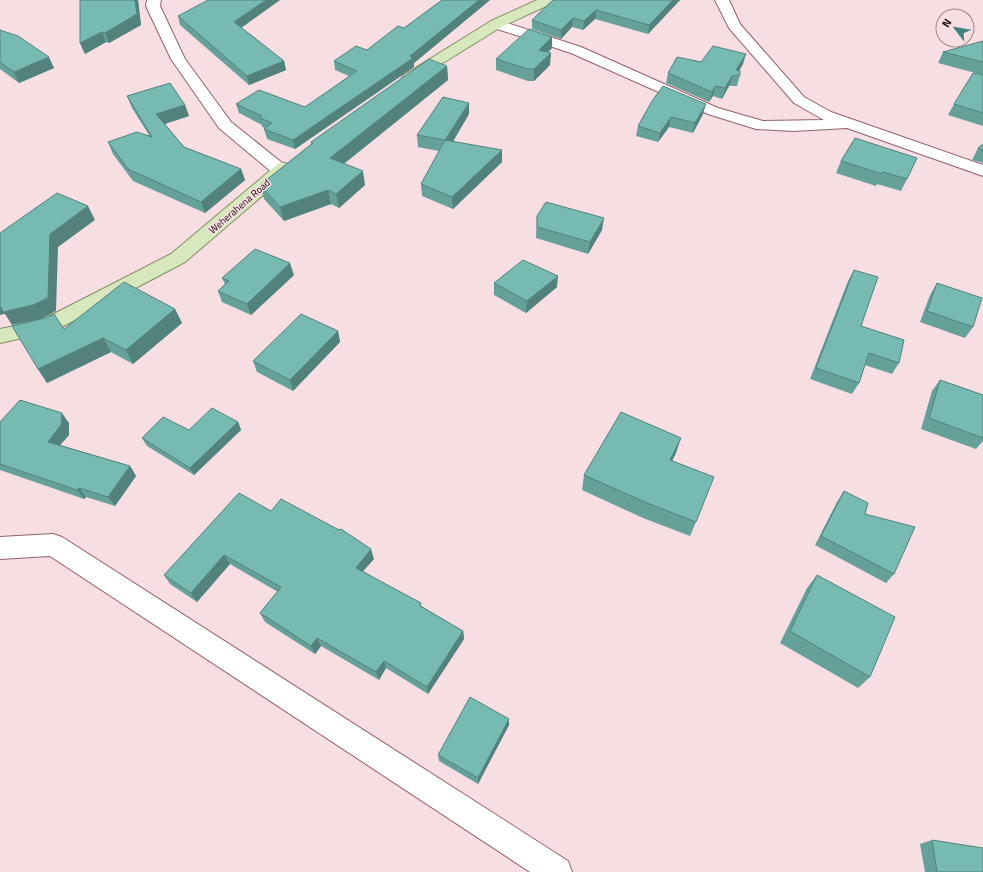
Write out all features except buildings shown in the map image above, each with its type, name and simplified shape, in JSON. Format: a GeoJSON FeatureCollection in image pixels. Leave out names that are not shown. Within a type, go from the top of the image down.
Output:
{"type":"FeatureCollection","features":[{"type":"Feature","properties":{"kind":"main road"},"geometry":{"type":"LineString","coordinates":[[394,89],[426,67],[496,24],[548,0]]}},
{"type":"Feature","properties":{"kind":"main road","name":"Weherahena Road"},"geometry":{"type":"LineString","coordinates":[[0,336],[48,326],[178,258],[280,170],[299,157]]}},
{"type":"Feature","properties":{"kind":"street"},"geometry":{"type":"LineString","coordinates":[[154,0],[153,6],[178,59],[225,125],[280,170]]}},
{"type":"Feature","properties":{"kind":"street"},"geometry":{"type":"LineString","coordinates":[[722,0],[734,25],[799,100],[826,115],[983,171]]}},
{"type":"Feature","properties":{"kind":"street"},"geometry":{"type":"LineString","coordinates":[[496,24],[576,50],[713,111],[762,126],[847,123]]}},
{"type":"Feature","properties":{"kind":"street"},"geometry":{"type":"LineString","coordinates":[[0,548],[53,545],[557,872]]}}]}
